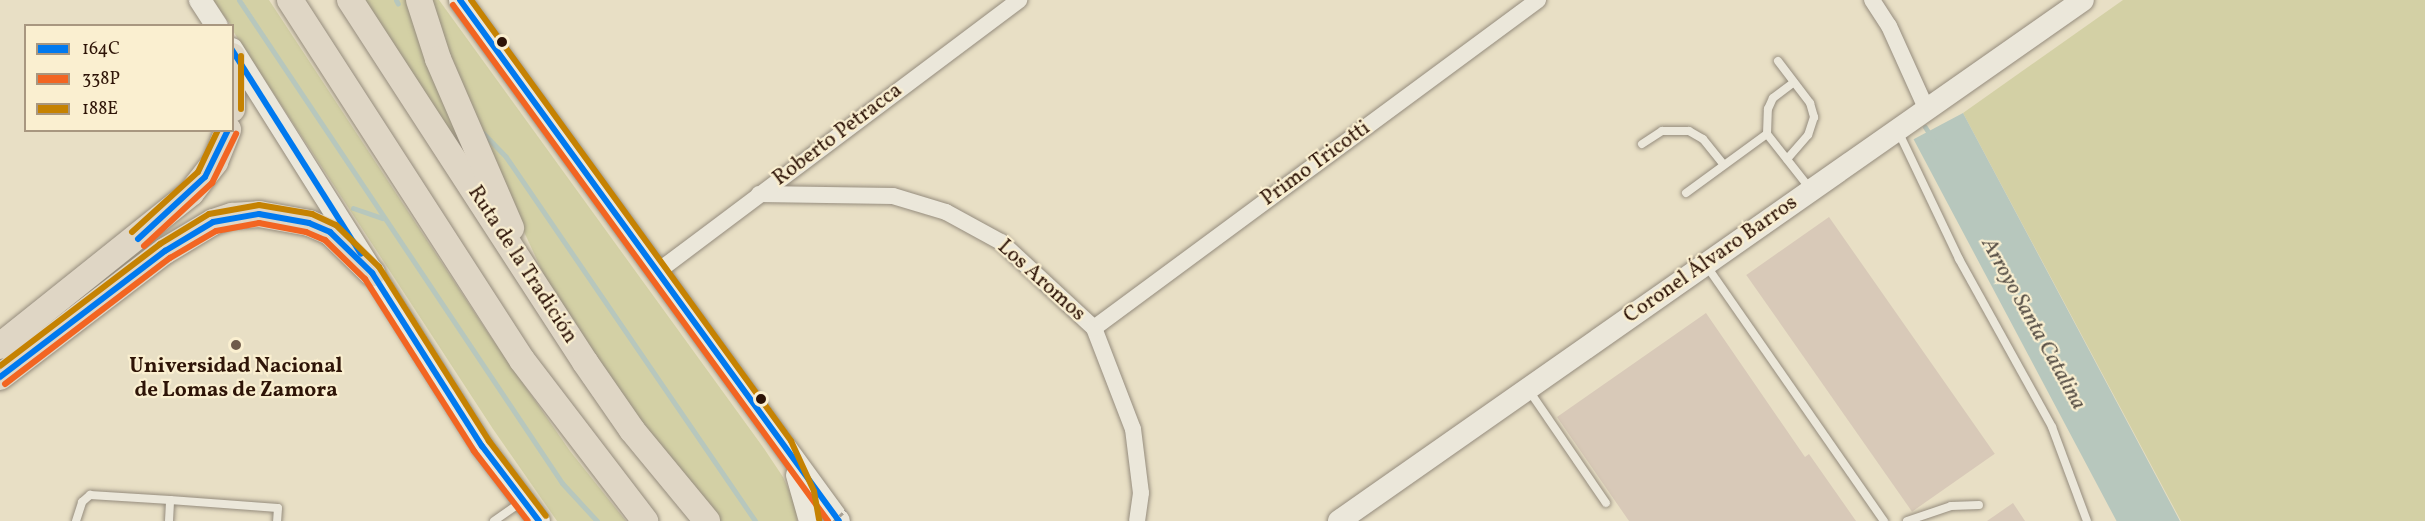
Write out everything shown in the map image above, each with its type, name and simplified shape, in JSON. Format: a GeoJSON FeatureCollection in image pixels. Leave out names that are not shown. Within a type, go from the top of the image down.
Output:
{"type":"FeatureCollection","features":[{"type":"Feature","properties":{"kind":"main road"},"geometry":{"type":"LineString","coordinates":[[200,0],[216,24]]}},
{"type":"Feature","properties":{"kind":"main road"},"geometry":{"type":"LineString","coordinates":[[290,0],[522,360],[645,521]]}},
{"type":"Feature","properties":{"kind":"main road","name":"Ruta de la Tradición"},"geometry":{"type":"LineString","coordinates":[[350,0],[540,294],[632,430],[707,521]]}},
{"type":"Feature","properties":{"kind":"main road"},"geometry":{"type":"LineString","coordinates":[[419,0],[438,59],[540,294]]}},
{"type":"Feature","properties":{"kind":"main road"},"geometry":{"type":"LineString","coordinates":[[460,0],[784,446],[842,515]]}},
{"type":"Feature","properties":{"kind":"main road","name":"Coronel Álvaro Barros"},"geometry":{"type":"LineString","coordinates":[[1339,521],[2081,1]]}},
{"type":"Feature","properties":{"kind":"main road"},"geometry":{"type":"LineString","coordinates":[[234,52],[482,446],[537,520]]}},
{"type":"Feature","properties":{"kind":"main road"},"geometry":{"type":"LineString","coordinates":[[0,346],[191,194],[215,162],[227,132]]}},
{"type":"Feature","properties":{"kind":"main road"},"geometry":{"type":"LineString","coordinates":[[0,377],[165,251],[213,222],[232,216],[259,214],[309,223],[330,232],[372,273]]}},
{"type":"Feature","properties":{"kind":"main road"},"geometry":{"type":"LineString","coordinates":[[784,446],[806,494],[810,521]]}},
{"type":"Feature","properties":{"kind":"street","name":"Roberto Petracca"},"geometry":{"type":"LineString","coordinates":[[657,272],[1019,0]]}},
{"type":"Feature","properties":{"kind":"street","name":"Primo Tricotti"},"geometry":{"type":"LineString","coordinates":[[1094,328],[1538,0]]}},
{"type":"Feature","properties":{"kind":"street"},"geometry":{"type":"LineString","coordinates":[[1872,0],[1889,26],[1927,110]]}},
{"type":"Feature","properties":{"kind":"street","name":"Los Aromos"},"geometry":{"type":"LineString","coordinates":[[759,194],[893,196],[946,212],[1001,242],[1094,328],[1133,429],[1141,493],[1137,521]]}},
{"type":"Feature","properties":{"kind":"lane"},"geometry":{"type":"LineString","coordinates":[[1778,61],[1810,103],[1814,117],[1808,135],[1787,159]]}},
{"type":"Feature","properties":{"kind":"lane"},"geometry":{"type":"LineString","coordinates":[[1794,82],[1773,98],[1766,121],[1767,134],[1812,190]]}},
{"type":"Feature","properties":{"kind":"lane"},"geometry":{"type":"LineString","coordinates":[[1897,130],[1959,259],[2052,427],[2087,521]]}},
{"type":"Feature","properties":{"kind":"lane"},"geometry":{"type":"LineString","coordinates":[[1642,144],[1662,131],[1689,131],[1703,139],[1724,165]]}},
{"type":"Feature","properties":{"kind":"lane"},"geometry":{"type":"LineString","coordinates":[[1686,193],[1767,134]]}},
{"type":"Feature","properties":{"kind":"lane"},"geometry":{"type":"LineString","coordinates":[[1706,264],[1884,521]]}},
{"type":"Feature","properties":{"kind":"lane"},"geometry":{"type":"LineString","coordinates":[[1528,389],[1606,503]]}},
{"type":"Feature","properties":{"kind":"lane"},"geometry":{"type":"LineString","coordinates":[[76,521],[81,502],[90,495],[278,508],[277,521]]}},
{"type":"Feature","properties":{"kind":"lane"},"geometry":{"type":"LineString","coordinates":[[169,521],[170,500]]}},
{"type":"Feature","properties":{"kind":"lane"},"geometry":{"type":"LineString","coordinates":[[494,521],[524,501]]}},
{"type":"Feature","properties":{"kind":"lane"},"geometry":{"type":"LineString","coordinates":[[1907,521],[1951,506],[1979,505]]}},
{"type":"Feature","properties":{"kind":"path"},"geometry":{"type":"LineString","coordinates":[[834,521],[842,515]]}},
{"type":"Feature","properties":{"kind":"shaded area"},"geometry":{"type":"Polygon","coordinates":[[[212,0],[269,0],[486,330],[570,451],[626,521],[557,521],[493,429],[234,33],[234,24],[230,24],[212,0]]]}},
{"type":"Feature","properties":{"kind":"shaded area"},"geometry":{"type":"Polygon","coordinates":[[[362,0],[410,0],[459,142],[452,139],[362,0]]]}},
{"type":"Feature","properties":{"kind":"shaded area"},"geometry":{"type":"Polygon","coordinates":[[[427,0],[439,0],[765,450],[783,477],[796,506],[797,521],[719,521],[675,469],[595,359],[551,290],[456,85],[427,0]]]}},
{"type":"Feature","properties":{"kind":"shaded area"},"geometry":{"type":"Polygon","coordinates":[[[2123,0],[2425,0],[2425,521],[2181,521],[1963,113],[2123,0]]]}},
{"type":"Feature","properties":{"kind":"water"},"geometry":{"type":"Polygon","coordinates":[[[1963,113],[2180,521],[2117,521],[1914,139],[1963,113]]]}},
{"type":"Feature","properties":{"kind":"building"},"geometry":{"type":"Polygon","coordinates":[[[1829,217],[1995,454],[1912,512],[1746,275],[1829,217]]]}},
{"type":"Feature","properties":{"kind":"building"},"geometry":{"type":"Polygon","coordinates":[[[1706,313],[1805,457],[1809,454],[1856,521],[1629,521],[1557,417],[1706,313]]]}},
{"type":"Feature","properties":{"kind":"building"},"geometry":{"type":"Polygon","coordinates":[[[2013,503],[2025,521],[1987,521],[2013,503]]]}},
{"type":"Feature","properties":{"kind":"waterway"},"geometry":{"type":"LineString","coordinates":[[239,0],[562,483],[597,521]]}},
{"type":"Feature","properties":{"kind":"waterway"},"geometry":{"type":"LineString","coordinates":[[396,0],[398,4]]}},
{"type":"Feature","properties":{"kind":"waterway","name":"Arroyo Santa Catalina"},"geometry":{"type":"LineString","coordinates":[[1925,127],[1934,141]]}},
{"type":"Feature","properties":{"kind":"waterway"},"geometry":{"type":"LineString","coordinates":[[483,133],[506,157],[755,521]]}},
{"type":"Feature","properties":{"kind":"waterway"},"geometry":{"type":"LineString","coordinates":[[353,208],[382,218]]}},
{"type":"Feature","properties":{"kind":"transit line","name":"164C"},"geometry":{"type":"LineString","coordinates":[[460,0],[839,521]]}},
{"type":"Feature","properties":{"kind":"transit line","name":"188E"},"geometry":{"type":"LineString","coordinates":[[471,0],[791,441],[814,491],[819,520]]}},
{"type":"Feature","properties":{"kind":"transit line","name":"338P"},"geometry":{"type":"LineString","coordinates":[[453,5],[828,521]]}},
{"type":"Feature","properties":{"kind":"transit line","name":"164C"},"geometry":{"type":"LineString","coordinates":[[234,53],[361,254]]}},
{"type":"Feature","properties":{"kind":"transit line","name":"188E"},"geometry":{"type":"LineString","coordinates":[[241,56],[241,109]]}},
{"type":"Feature","properties":{"kind":"transit line","name":"188E"},"geometry":{"type":"LineString","coordinates":[[132,232],[198,172],[217,132]]}},
{"type":"Feature","properties":{"kind":"transit line","name":"164C"},"geometry":{"type":"LineString","coordinates":[[138,239],[205,177],[227,132]]}},
{"type":"Feature","properties":{"kind":"transit line","name":"338P"},"geometry":{"type":"LineString","coordinates":[[144,246],[212,183],[236,134]]}},
{"type":"Feature","properties":{"kind":"transit line","name":"188E"},"geometry":{"type":"LineString","coordinates":[[0,366],[160,244],[209,214],[259,205],[312,214],[336,225],[379,267],[489,441],[546,516]]}},
{"type":"Feature","properties":{"kind":"transit line","name":"164C"},"geometry":{"type":"LineString","coordinates":[[0,377],[165,251],[213,222],[259,214],[309,223],[330,232],[372,273],[482,446],[539,521]]}},
{"type":"Feature","properties":{"kind":"transit line","name":"338P"},"geometry":{"type":"LineString","coordinates":[[5,384],[170,258],[216,231],[259,223],[306,232],[325,240],[365,279],[474,451],[528,521]]}},
{"type":"Feature","properties":{"kind":"place","name":"Universidad Nacional de Lomas de Zamora"},"geometry":{"type":"Point","coordinates":[236,345]}}]}
